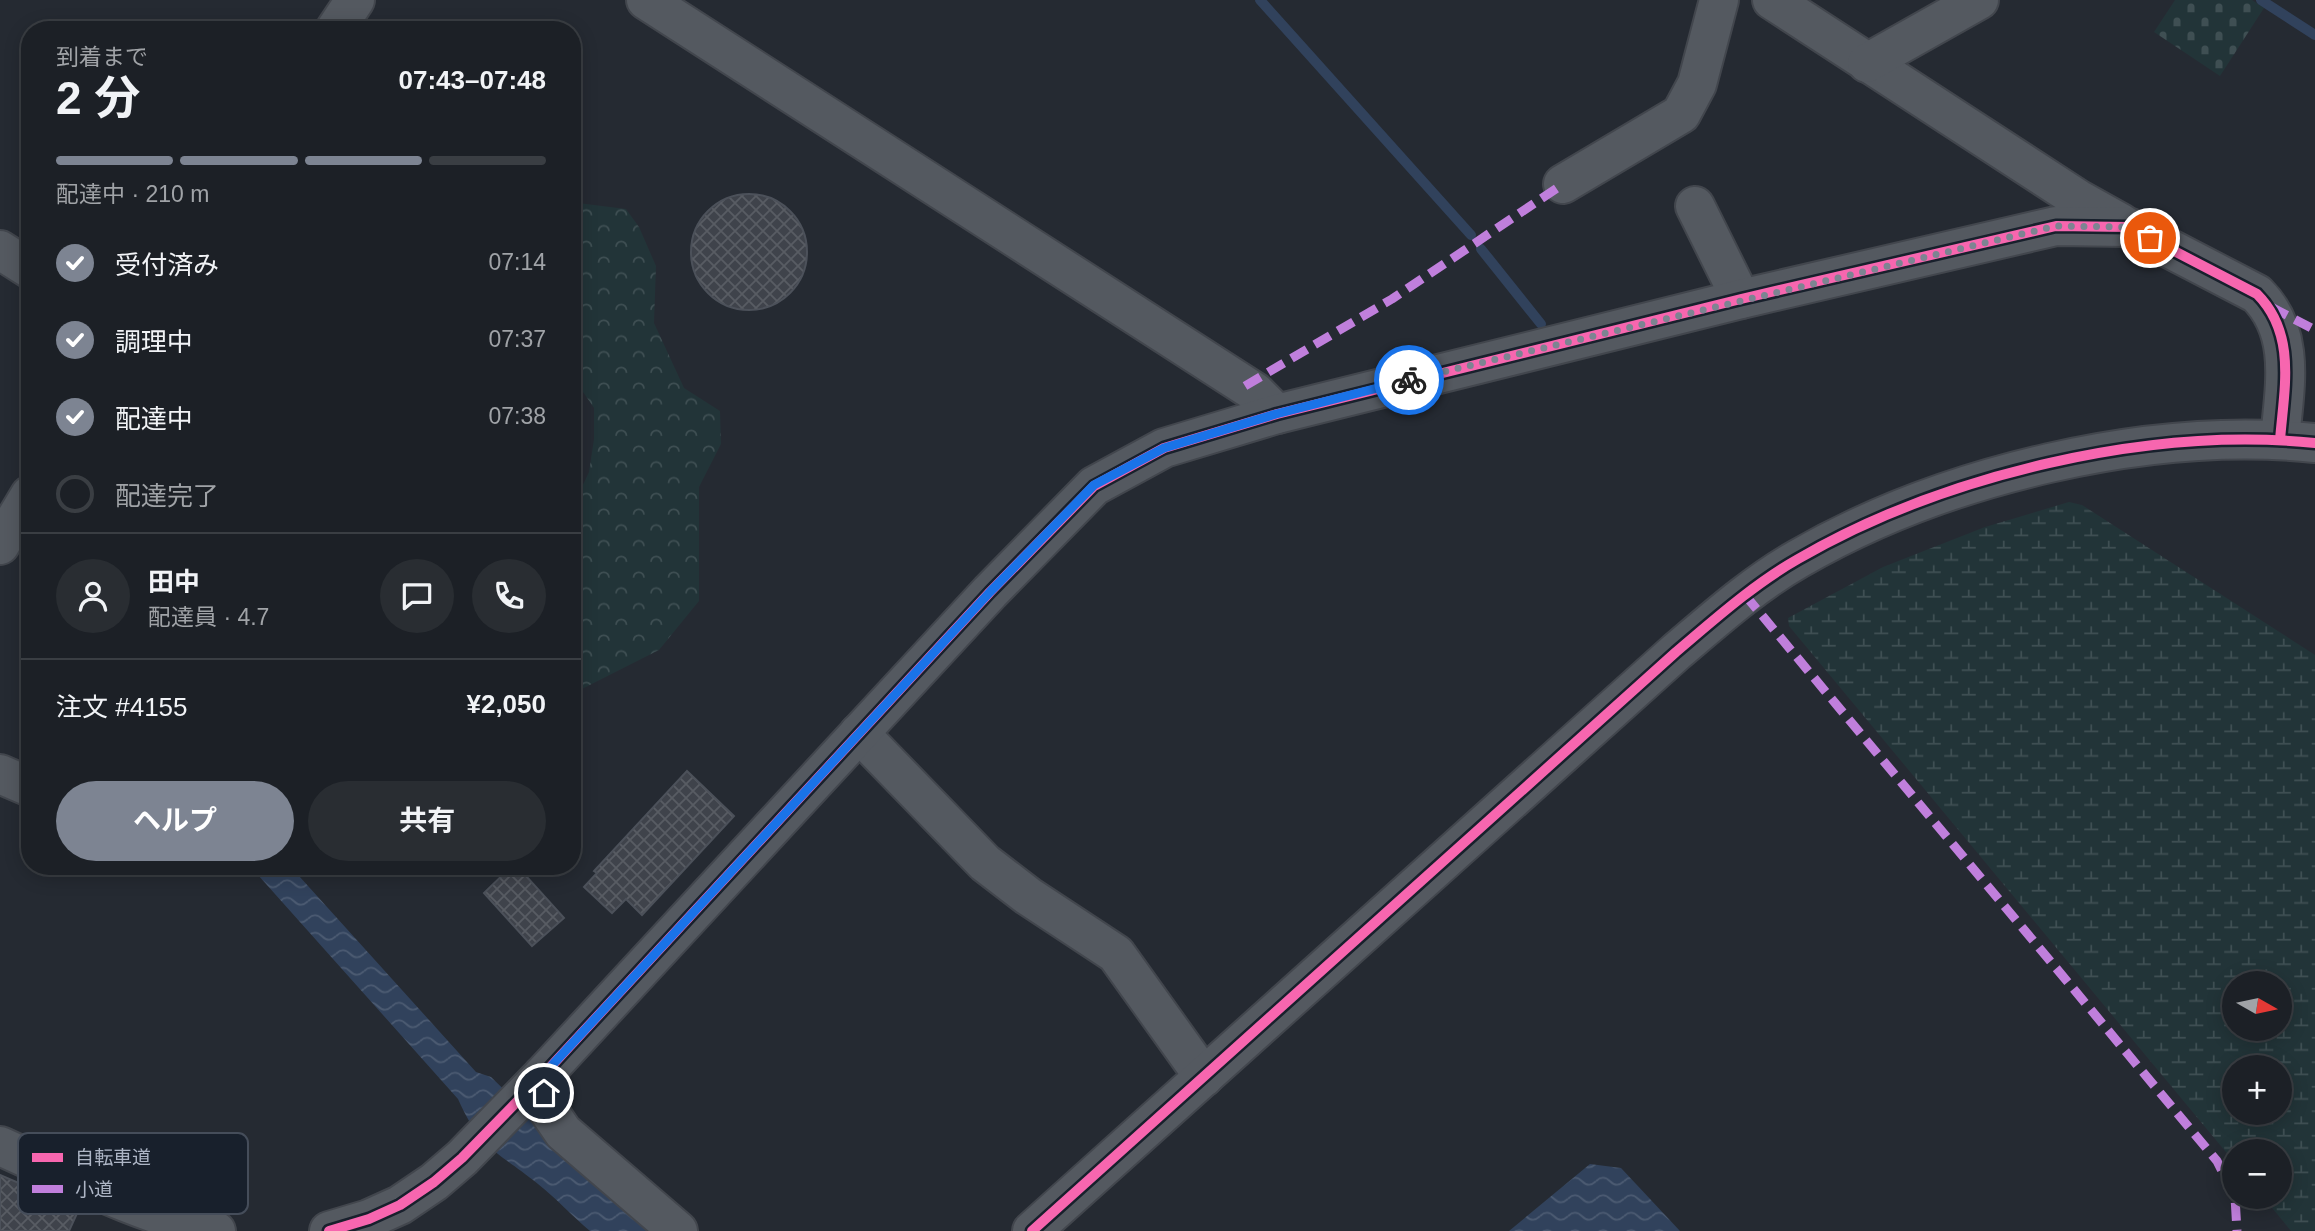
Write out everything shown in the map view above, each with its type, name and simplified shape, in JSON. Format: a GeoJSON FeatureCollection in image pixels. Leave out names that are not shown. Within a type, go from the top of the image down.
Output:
{"type":"FeatureCollection","features":[{"type":"Feature","properties":{"kind":"street"},"geometry":{"type":"LineString","coordinates":[[341,21],[355,0]]}},
{"type":"Feature","properties":{"kind":"street"},"geometry":{"type":"LineString","coordinates":[[646,0],[1255,392],[1276,414]]}},
{"type":"Feature","properties":{"kind":"street"},"geometry":{"type":"LineString","coordinates":[[1563,184],[1681,114],[1697,84],[1719,0]]}},
{"type":"Feature","properties":{"kind":"street"},"geometry":{"type":"LineString","coordinates":[[1032,1231],[1676,652],[1745,595],[1796,560],[1842,535],[1909,506],[2004,475],[2074,457],[2203,442],[2298,442],[2282,332],[2271,307],[2257,294],[2078,199],[1772,0]]}},
{"type":"Feature","properties":{"kind":"street"},"geometry":{"type":"LineString","coordinates":[[1867,63],[1979,0]]}},
{"type":"Feature","properties":{"kind":"street"},"geometry":{"type":"LineString","coordinates":[[1695,206],[1741,299]]}},
{"type":"Feature","properties":{"kind":"street"},"geometry":{"type":"LineString","coordinates":[[329,1231],[369,1219],[400,1205],[434,1182],[479,1139],[543,1075],[859,733],[1094,485],[1164,448],[1276,414],[1741,299],[2056,226],[2128,227]]}},
{"type":"Feature","properties":{"kind":"street"},"geometry":{"type":"LineString","coordinates":[[0,250],[21,263]]}},
{"type":"Feature","properties":{"kind":"street"},"geometry":{"type":"LineString","coordinates":[[859,733],[985,863],[1028,896],[1116,954],[1204,1076]]}},
{"type":"Feature","properties":{"kind":"street"},"geometry":{"type":"LineString","coordinates":[[0,774],[21,783]]}},
{"type":"Feature","properties":{"kind":"street"},"geometry":{"type":"LineString","coordinates":[[543,1075],[546,1107],[563,1132],[678,1231]]}},
{"type":"Feature","properties":{"kind":"street"},"geometry":{"type":"LineString","coordinates":[[0,1146],[18,1154]]}},
{"type":"Feature","properties":{"kind":"street"},"geometry":{"type":"LineString","coordinates":[[155,1214],[216,1231]]}},
{"type":"Feature","properties":{"kind":"green space"},"geometry":{"type":"Polygon","coordinates":[[[2175,0],[2252,0],[2264,8],[2220,76],[2154,32],[2175,0]]]}},
{"type":"Feature","properties":{"kind":"green space"},"geometry":{"type":"Polygon","coordinates":[[[581,203],[626,209],[639,227],[656,266],[654,323],[684,388],[720,411],[721,444],[699,487],[699,601],[659,650],[581,689],[581,489],[589,472],[594,439],[594,408],[581,389],[581,203]]]}},
{"type":"Feature","properties":{"kind":"green space"},"geometry":{"type":"Polygon","coordinates":[[[2069,502],[2082,505],[2315,655],[2315,1231],[2291,1231],[2273,1209],[2292,1209],[2292,1139],[2222,1139],[2222,1147],[1789,626],[1788,618],[1883,567],[1985,527],[2069,502]]]}},
{"type":"Feature","properties":{"kind":"water"},"geometry":{"type":"Polygon","coordinates":[[[258,875],[298,875],[476,1072],[491,1077],[649,1231],[590,1231],[545,1189],[482,1139],[458,1099],[258,875]]]}},
{"type":"Feature","properties":{"kind":"water"},"geometry":{"type":"Polygon","coordinates":[[[1590,1164],[1621,1168],[1680,1231],[1509,1231],[1590,1164]]]}},
{"type":"Feature","properties":{"kind":"building"},"geometry":{"type":"Polygon","coordinates":[[[749,194],[771,199],[790,211],[802,230],[807,252],[802,274],[790,293],[771,305],[749,310],[727,305],[708,293],[696,274],[691,252],[696,230],[708,211],[727,199],[749,194]]]}},
{"type":"Feature","properties":{"kind":"building"},"geometry":{"type":"Polygon","coordinates":[[[687,771],[734,816],[642,915],[626,899],[612,913],[584,887],[597,873],[594,871],[687,771]]]}},
{"type":"Feature","properties":{"kind":"building"},"geometry":{"type":"Polygon","coordinates":[[[503,875],[525,875],[564,918],[532,946],[484,893],[503,875]]]}},
{"type":"Feature","properties":{"kind":"building"},"geometry":{"type":"Polygon","coordinates":[[[0,1175],[18,1183],[18,1214],[77,1214],[69,1231],[0,1231],[0,1175]]]}},
{"type":"Feature","properties":{"kind":"waterway"},"geometry":{"type":"LineString","coordinates":[[1260,0],[1471,235]]}},
{"type":"Feature","properties":{"kind":"waterway"},"geometry":{"type":"LineString","coordinates":[[2261,0],[2315,35]]}},
{"type":"Feature","properties":{"kind":"waterway"},"geometry":{"type":"LineString","coordinates":[[1481,249],[1541,324]]}},
{"type":"Feature","properties":{"kind":"marked path"},"geometry":{"type":"LineString","coordinates":[[1245,386],[1392,299],[1563,184]]}},
{"type":"Feature","properties":{"kind":"marked path"},"geometry":{"type":"LineString","coordinates":[[2271,307],[2315,330]]}},
{"type":"Feature","properties":{"kind":"marked path"},"geometry":{"type":"LineString","coordinates":[[1745,595],[2217,1161],[2235,1197],[2237,1231]]}},
{"type":"Feature","properties":{"kind":"cycle path"},"geometry":{"type":"LineString","coordinates":[[329,1231],[369,1219],[400,1205],[434,1182],[462,1158],[543,1075],[990,592],[1094,486],[1164,448],[1277,414],[1741,299],[2056,226],[2128,227],[2257,294],[2270,310],[2283,344],[2285,382],[2280,440]]}},
{"type":"Feature","properties":{"kind":"cycle path"},"geometry":{"type":"LineString","coordinates":[[1032,1231],[1676,652],[1766,579],[1798,559],[1855,529],[1917,503],[1982,481],[2049,463],[2117,450],[2185,442],[2251,440],[2315,443]]}},
{"type":"Feature","properties":{"kind":"way so far"},"geometry":{"type":"LineString","coordinates":[[1409,380],[2056,226],[2128,227],[2150,238]]}},
{"type":"Feature","properties":{"kind":"route"},"geometry":{"type":"LineString","coordinates":[[544,1093],[543,1075],[990,592],[1094,485],[1164,448],[1276,414],[1409,380]]}}]}
